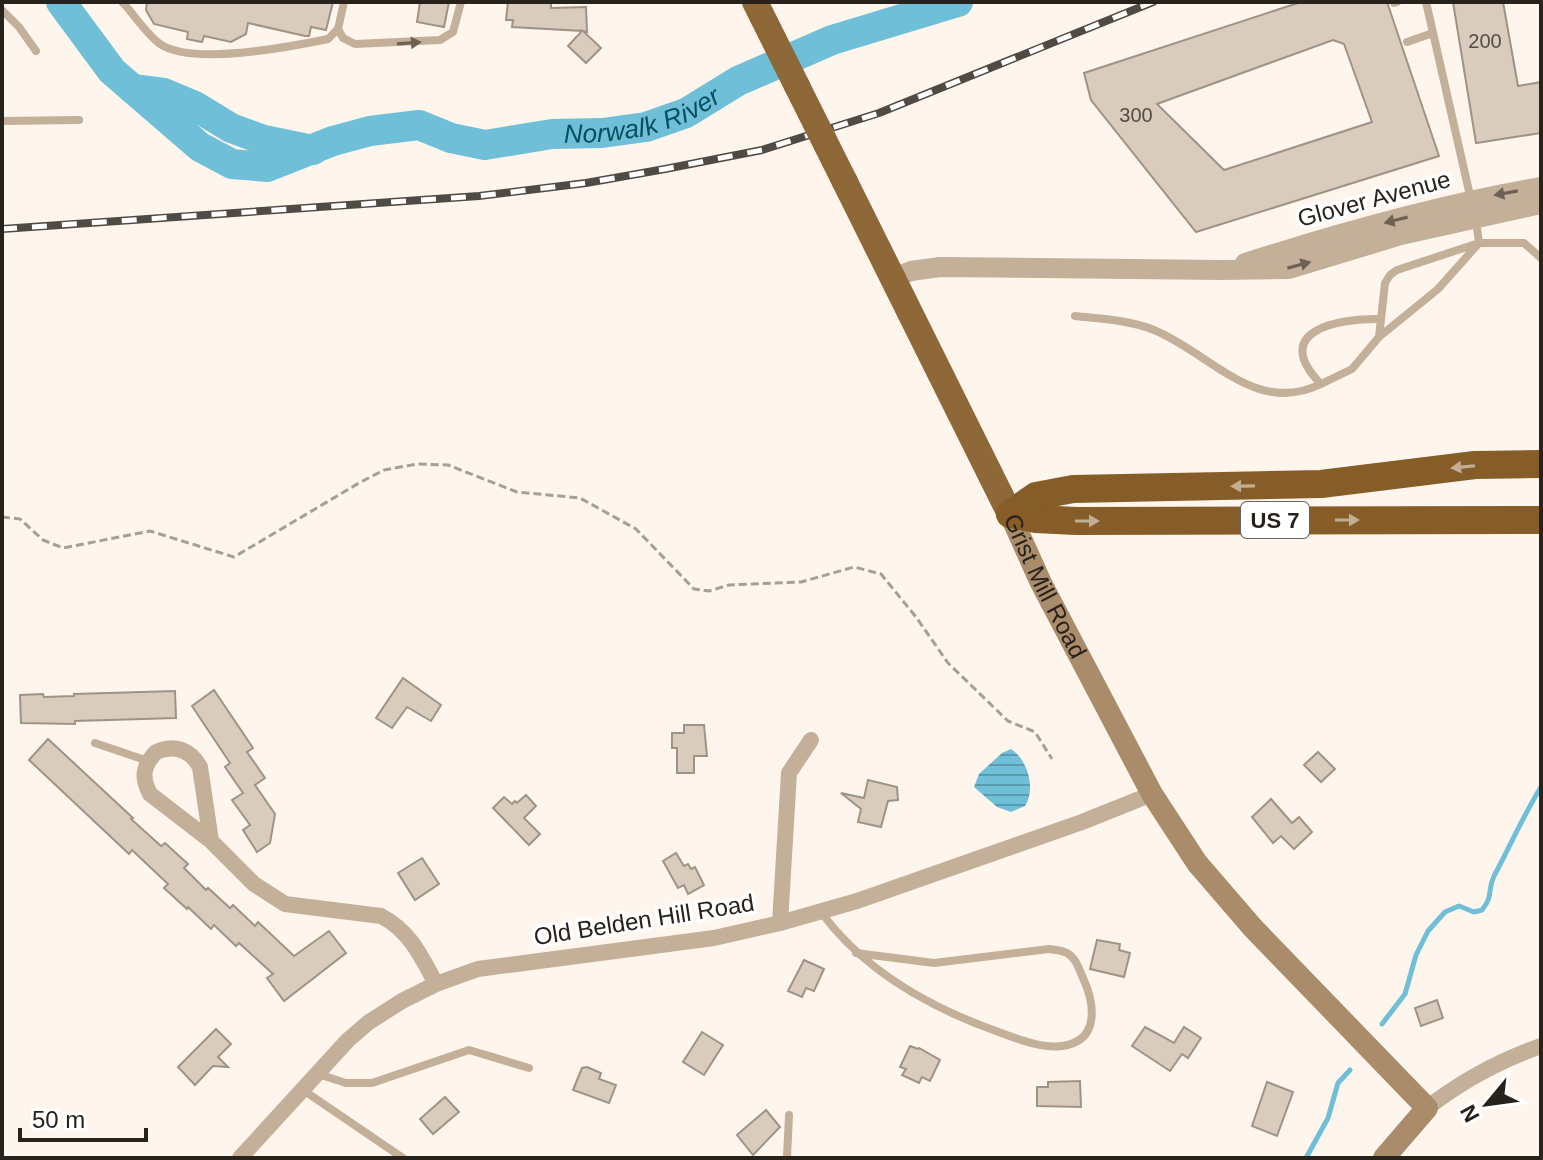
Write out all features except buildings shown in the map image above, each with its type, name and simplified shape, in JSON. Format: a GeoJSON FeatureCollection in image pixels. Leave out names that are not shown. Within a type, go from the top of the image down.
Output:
{"type":"FeatureCollection","features":[{"type":"Feature","properties":{"kind":"highway","name":"Grist Mill Road"},"geometry":{"type":"LineString","coordinates":[[756,4],[1010,514]]}},
{"type":"Feature","properties":{"kind":"highway","name":"US 7"},"geometry":{"type":"LineString","coordinates":[[1010,514],[1036,496],[1073,489],[1310,484],[1475,465],[1541,464]]}},
{"type":"Feature","properties":{"kind":"highway","name":"US 7"},"geometry":{"type":"LineString","coordinates":[[1010,514],[1076,521],[1541,520]]}},
{"type":"Feature","properties":{"kind":"main road","name":"Grist Mill Road"},"geometry":{"type":"LineString","coordinates":[[1010,514],[1041,583],[1152,794],[1214,885],[1427,1108]]}},
{"type":"Feature","properties":{"kind":"main road"},"geometry":{"type":"LineString","coordinates":[[1384,1158],[1427,1108]]}},
{"type":"Feature","properties":{"kind":"street","name":"Glover Avenue"},"geometry":{"type":"LineString","coordinates":[[1473,209],[1541,187]]}},
{"type":"Feature","properties":{"kind":"street","name":"Glover Avenue"},"geometry":{"type":"LineString","coordinates":[[893,278],[920,269],[940,267],[1222,270],[1330,236],[1473,209],[1541,204]]}},
{"type":"Feature","properties":{"kind":"street"},"geometry":{"type":"LineString","coordinates":[[780,923],[789,773],[811,740]]}},
{"type":"Feature","properties":{"kind":"street"},"geometry":{"type":"LineString","coordinates":[[211,841],[200,767],[195,758],[177,748],[156,752],[148,761],[144,776],[150,794],[211,841],[254,884],[285,904],[381,916],[392,922],[411,938],[436,984]]}},
{"type":"Feature","properties":{"kind":"street","name":"Old Belden Hill Road"},"geometry":{"type":"LineString","coordinates":[[240,1158],[348,1040],[402,1001],[436,984],[478,969],[714,938],[780,923],[821,912],[1082,822],[1152,794]]}},
{"type":"Feature","properties":{"kind":"street"},"geometry":{"type":"LineString","coordinates":[[1427,1108],[1475,1074],[1541,1046]]}},
{"type":"Feature","properties":{"kind":"lane"},"geometry":{"type":"LineString","coordinates":[[122,2],[159,43],[179,53],[256,51],[328,39],[338,29],[344,2]]}},
{"type":"Feature","properties":{"kind":"lane"},"geometry":{"type":"LineString","coordinates":[[338,29],[343,38],[355,44],[440,40],[453,32],[461,2]]}},
{"type":"Feature","properties":{"kind":"lane"},"geometry":{"type":"LineString","coordinates":[[1426,2],[1479,243]]}},
{"type":"Feature","properties":{"kind":"lane"},"geometry":{"type":"LineString","coordinates":[[2,10],[36,51]]}},
{"type":"Feature","properties":{"kind":"lane"},"geometry":{"type":"LineString","coordinates":[[1407,42],[1433,33]]}},
{"type":"Feature","properties":{"kind":"lane"},"geometry":{"type":"LineString","coordinates":[[2,121],[79,120]]}},
{"type":"Feature","properties":{"kind":"lane"},"geometry":{"type":"LineString","coordinates":[[1075,316],[1152,329],[1181,343],[1257,390],[1285,395],[1305,392],[1352,369],[1379,337],[1438,289],[1479,243]]}},
{"type":"Feature","properties":{"kind":"lane"},"geometry":{"type":"LineString","coordinates":[[1379,337],[1383,293],[1390,275],[1479,243],[1524,243],[1541,258]]}},
{"type":"Feature","properties":{"kind":"lane"},"geometry":{"type":"LineString","coordinates":[[1321,384],[1309,372],[1302,356],[1305,339],[1315,329],[1330,325],[1356,319],[1381,319]]}},
{"type":"Feature","properties":{"kind":"lane"},"geometry":{"type":"LineString","coordinates":[[95,743],[148,761]]}},
{"type":"Feature","properties":{"kind":"lane"},"geometry":{"type":"LineString","coordinates":[[821,912],[856,953],[925,1001],[966,1020],[1016,1038],[1062,1046],[1084,1035],[1089,1028],[1093,1012],[1088,988],[1076,962],[1066,952],[1049,949],[934,963],[856,953]]}},
{"type":"Feature","properties":{"kind":"lane"},"geometry":{"type":"LineString","coordinates":[[317,1074],[346,1083],[372,1083],[469,1050],[529,1068]]}},
{"type":"Feature","properties":{"kind":"lane"},"geometry":{"type":"LineString","coordinates":[[303,1090],[403,1158]]}},
{"type":"Feature","properties":{"kind":"lane"},"geometry":{"type":"LineString","coordinates":[[787,1158],[789,1115]]}},
{"type":"Feature","properties":{"kind":"path"},"geometry":{"type":"LineString","coordinates":[[2,517],[20,519],[43,540],[63,548],[150,531],[234,557],[384,470],[417,464],[448,465],[517,492],[580,498],[636,529],[694,589],[709,591],[729,585],[801,582],[854,567],[881,574],[948,663],[1008,721],[1035,732],[1052,759]]}},
{"type":"Feature","properties":{"kind":"water"},"geometry":{"type":"Polygon","coordinates":[[[1011,749],[1026,767],[1030,791],[1025,806],[1011,812],[997,807],[974,787],[979,774],[1011,749]]]}},
{"type":"Feature","properties":{"kind":"waterway","name":"Norwalk River"},"geometry":{"type":"LineString","coordinates":[[61,2],[112,71],[200,147],[232,164],[267,167],[333,141],[370,131],[419,125],[451,138],[485,145],[552,134],[602,133],[646,127],[686,113],[738,81],[832,40],[958,2]]}},
{"type":"Feature","properties":{"kind":"waterway","name":"Norwalk River"},"geometry":{"type":"LineString","coordinates":[[133,89],[164,93],[195,106],[231,128],[264,140],[313,150]]}},
{"type":"Feature","properties":{"kind":"waterway"},"geometry":{"type":"LineString","coordinates":[[1382,1024],[1405,994],[1416,955],[1428,931],[1445,912],[1459,906],[1474,912],[1486,905],[1494,876],[1541,787]]}},
{"type":"Feature","properties":{"kind":"waterway"},"geometry":{"type":"LineString","coordinates":[[1306,1158],[1328,1118],[1338,1083],[1350,1070]]}},
{"type":"Feature","properties":{"kind":"railway"},"geometry":{"type":"LineString","coordinates":[[2,229],[479,196],[586,183],[762,150],[879,113],[1153,2]]}}]}
